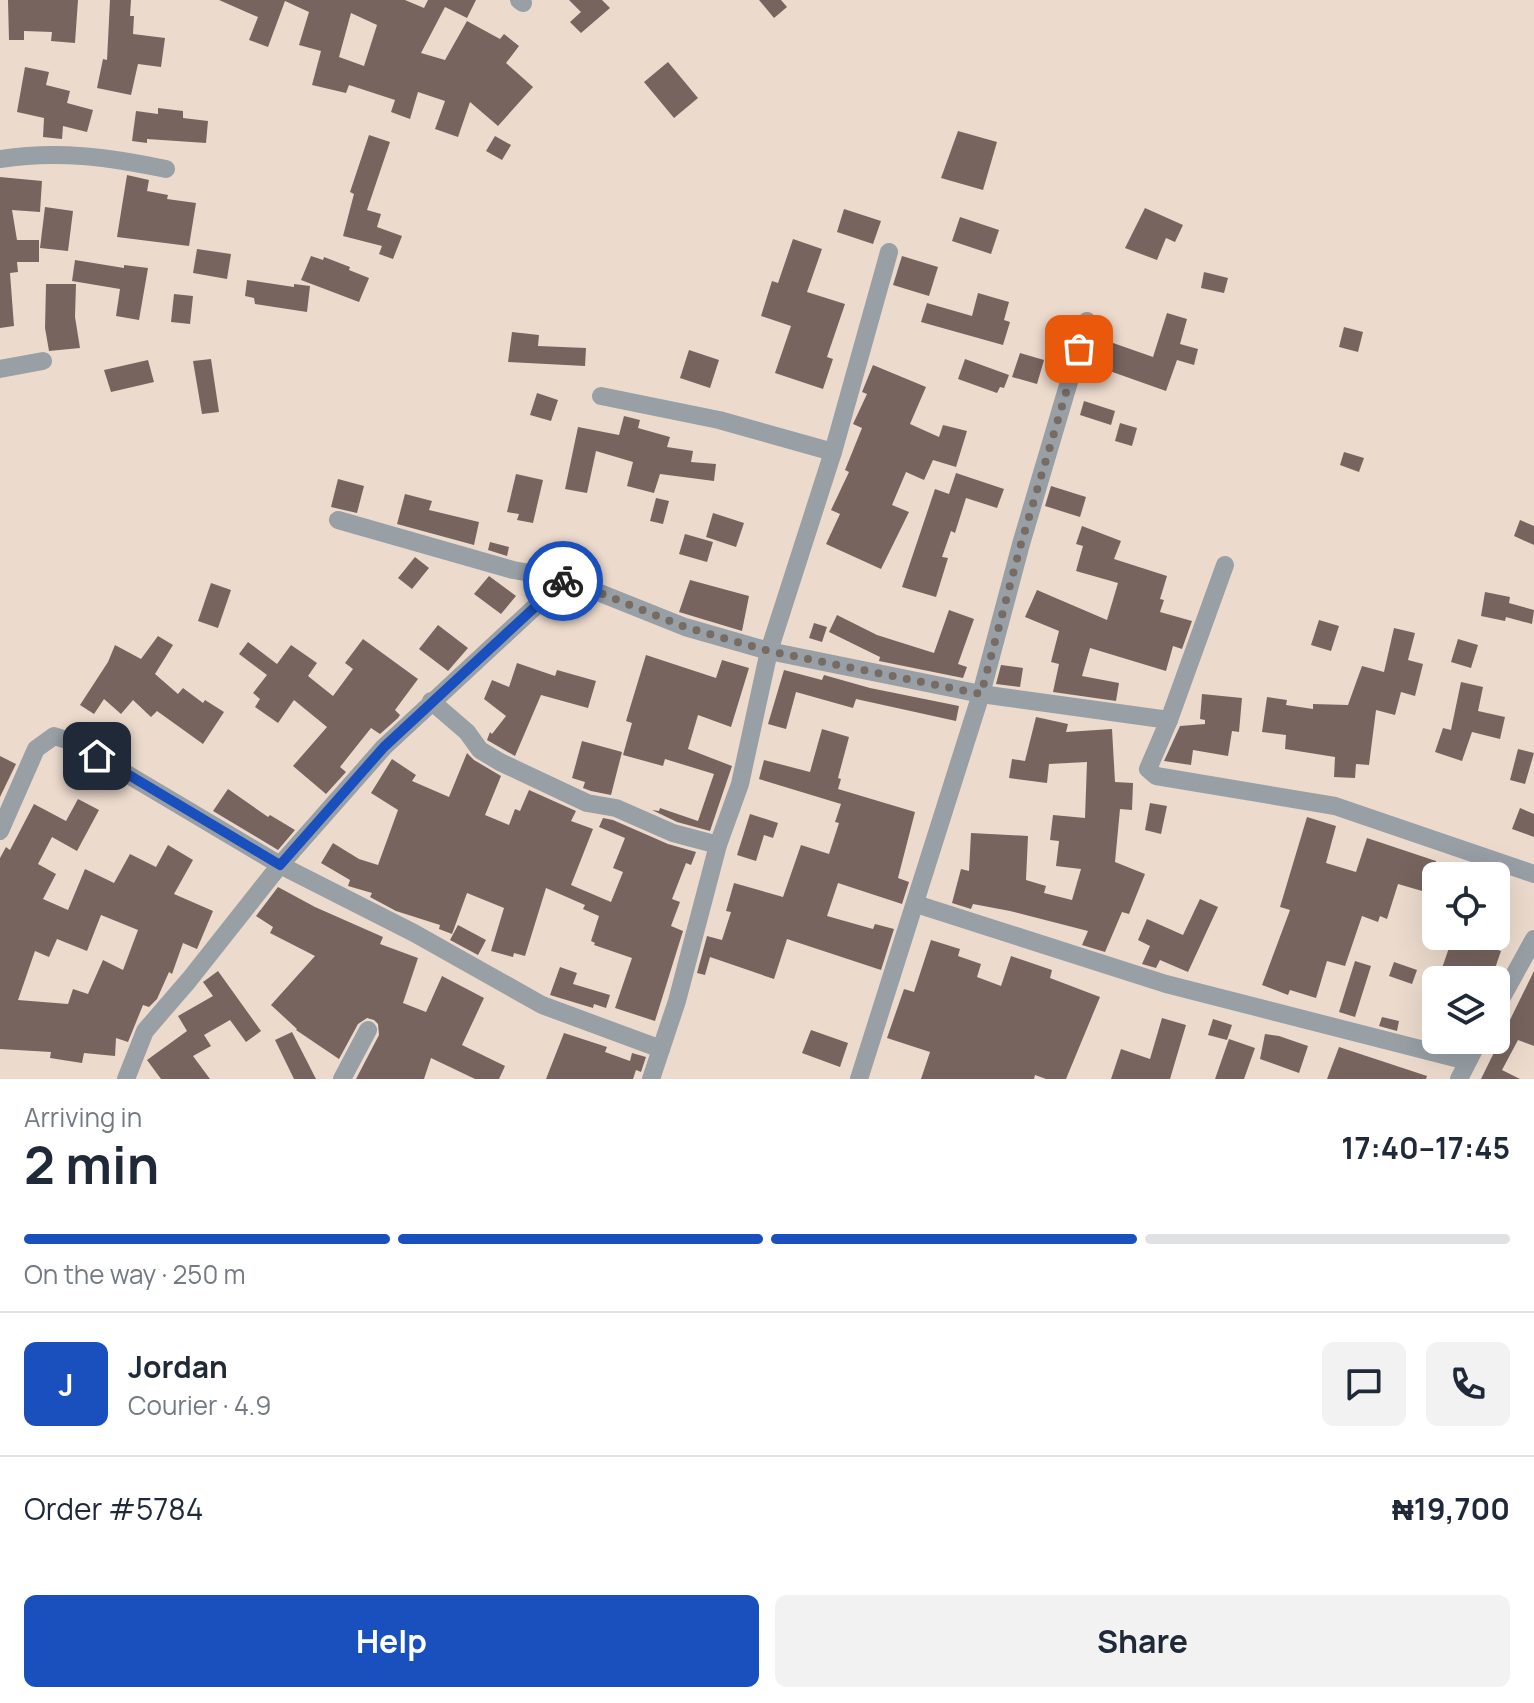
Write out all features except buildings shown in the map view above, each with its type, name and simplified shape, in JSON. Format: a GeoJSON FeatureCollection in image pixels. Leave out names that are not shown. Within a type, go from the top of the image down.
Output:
{"type":"FeatureCollection","features":[{"type":"Feature","properties":{"kind":"street"},"geometry":{"type":"LineString","coordinates":[[0,159],[34,154],[103,156],[166,169]]}},
{"type":"Feature","properties":{"kind":"street"},"geometry":{"type":"LineString","coordinates":[[651,1079],[677,1001],[718,845],[740,784],[769,651],[833,452],[889,252]]}},
{"type":"Feature","properties":{"kind":"street"},"geometry":{"type":"LineString","coordinates":[[859,1079],[981,694],[1021,544],[1087,321]]}},
{"type":"Feature","properties":{"kind":"street"},"geometry":{"type":"LineString","coordinates":[[0,369],[43,361]]}},
{"type":"Feature","properties":{"kind":"street"},"geometry":{"type":"LineString","coordinates":[[601,396],[719,420],[833,452]]}},
{"type":"Feature","properties":{"kind":"street"},"geometry":{"type":"LineString","coordinates":[[338,520],[513,570],[565,579],[685,627],[769,651],[981,694],[1169,720]]}},
{"type":"Feature","properties":{"kind":"street"},"geometry":{"type":"LineString","coordinates":[[1225,565],[1148,769],[1156,776],[1335,806],[1534,874]]}},
{"type":"Feature","properties":{"kind":"street"},"geometry":{"type":"LineString","coordinates":[[126,1079],[145,1031],[280,865],[384,747],[565,579]]}},
{"type":"Feature","properties":{"kind":"street"},"geometry":{"type":"LineString","coordinates":[[431,701],[467,732],[480,750],[500,762],[587,803],[616,808],[673,833],[718,845]]}},
{"type":"Feature","properties":{"kind":"street"},"geometry":{"type":"LineString","coordinates":[[0,831],[36,749],[54,736],[73,742],[280,865],[414,933],[542,1005],[661,1049]]}},
{"type":"Feature","properties":{"kind":"street"},"geometry":{"type":"LineString","coordinates":[[916,904],[1166,984],[1467,1061]]}},
{"type":"Feature","properties":{"kind":"street"},"geometry":{"type":"LineString","coordinates":[[1510,983],[1534,939]]}},
{"type":"Feature","properties":{"kind":"street"},"geometry":{"type":"LineString","coordinates":[[342,1079],[368,1030]]}},
{"type":"Feature","properties":{"kind":"street"},"geometry":{"type":"LineString","coordinates":[[1459,1079],[1471,1054]]}},
{"type":"Feature","properties":{"kind":"way so far"},"geometry":{"type":"LineString","coordinates":[[563,581],[565,579],[685,627],[769,651],[981,694],[1021,544],[1079,349]]}},
{"type":"Feature","properties":{"kind":"route"},"geometry":{"type":"LineString","coordinates":[[97,756],[280,865],[384,747],[563,581]]}}]}
